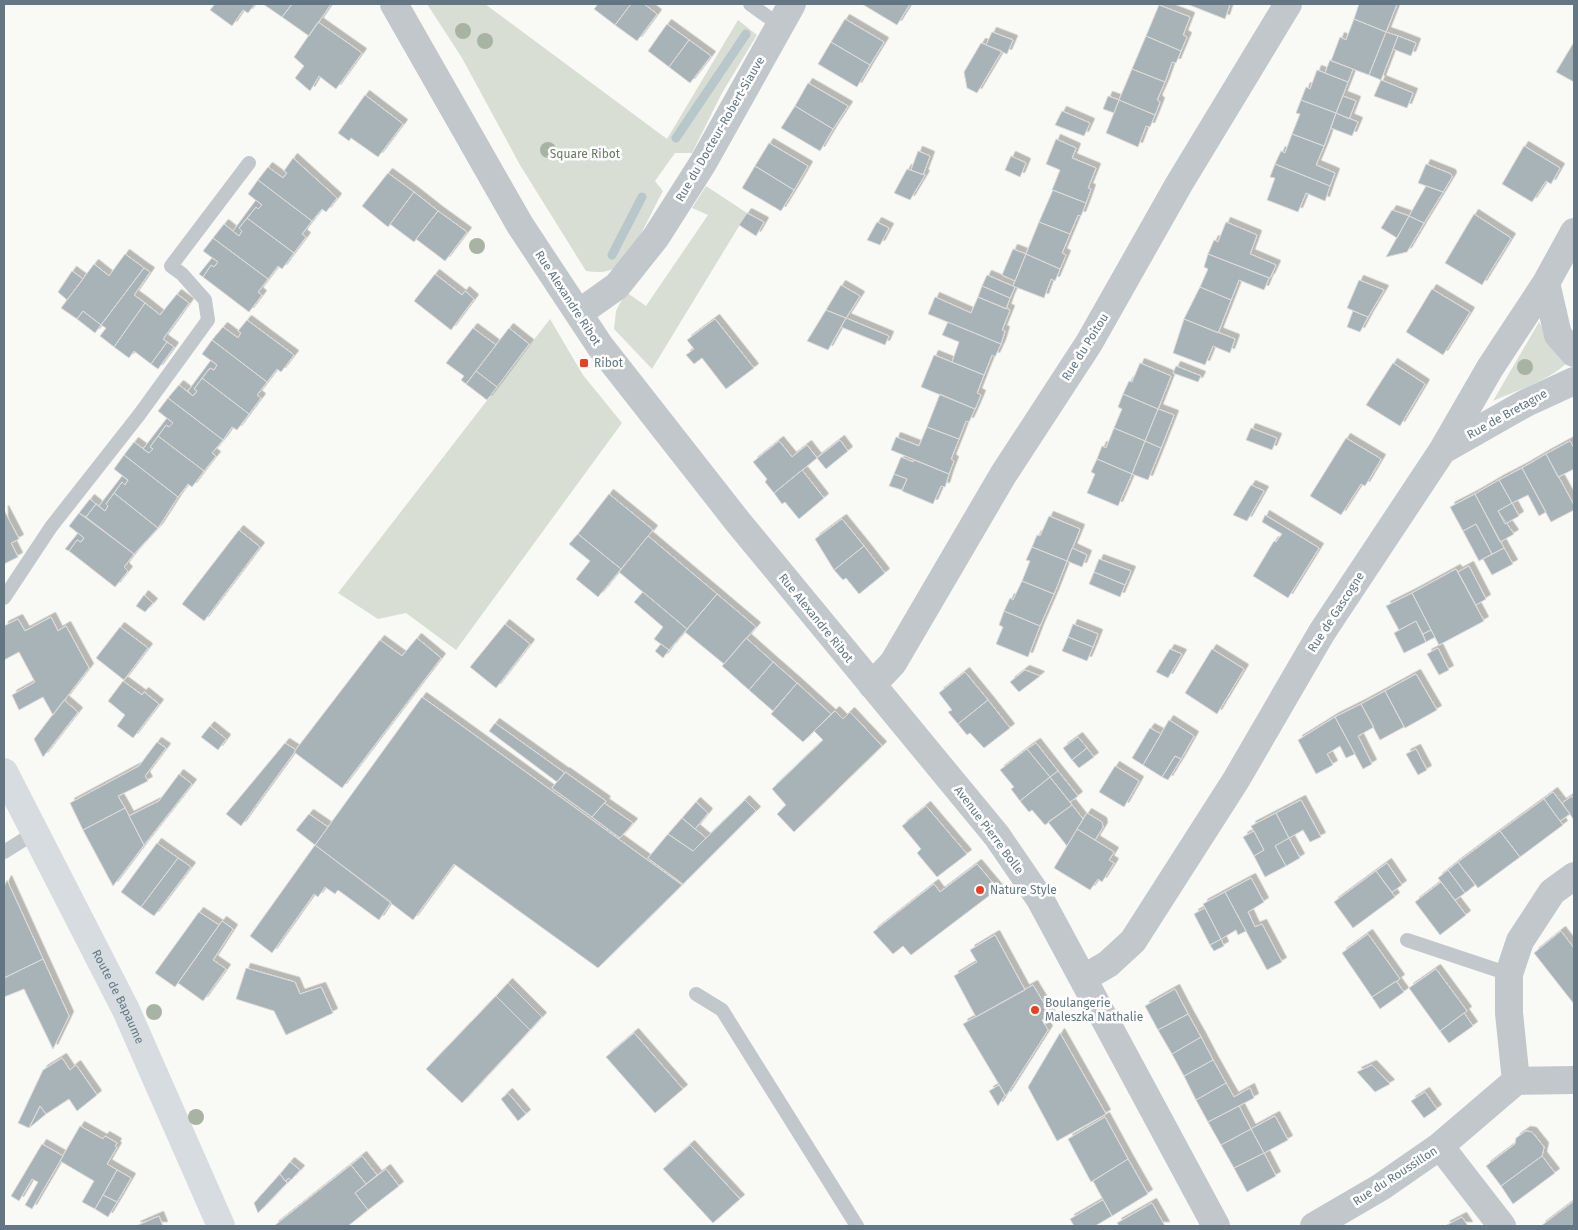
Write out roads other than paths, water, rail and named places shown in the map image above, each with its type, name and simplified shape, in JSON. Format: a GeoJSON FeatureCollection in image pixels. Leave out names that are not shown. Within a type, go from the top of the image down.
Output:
{"type":"FeatureCollection","features":[{"type":"Feature","properties":{"kind":"main road","name":"Route de Bapaume"},"geometry":{"type":"LineString","coordinates":[[4,772],[126,1010],[221,1226]]}},
{"type":"Feature","properties":{"kind":"street","name":"Rue Alexandre Ribot"},"geometry":{"type":"LineString","coordinates":[[394,4],[520,225],[600,346],[646,407],[872,684]]}},
{"type":"Feature","properties":{"kind":"street","name":"Rue du Poitou"},"geometry":{"type":"LineString","coordinates":[[872,684],[893,663],[1002,475],[1089,343],[1179,184],[1288,4]]}},
{"type":"Feature","properties":{"kind":"street","name":"Rue du Docteur-Robert-Siauve"},"geometry":{"type":"LineString","coordinates":[[579,312],[617,286],[656,236],[703,163],[785,14]]}},
{"type":"Feature","properties":{"kind":"street","name":"Rue de Gascogne"},"geometry":{"type":"LineString","coordinates":[[1084,978],[1108,964],[1133,940],[1236,780],[1322,632],[1442,451],[1490,368],[1546,283],[1574,232]]}},
{"type":"Feature","properties":{"kind":"street"},"geometry":{"type":"LineString","coordinates":[[1546,283],[1558,335],[1574,353]]}},
{"type":"Feature","properties":{"kind":"street","name":"Rue de Bretagne"},"geometry":{"type":"LineString","coordinates":[[1442,451],[1526,403],[1574,381]]}},
{"type":"Feature","properties":{"kind":"street","name":"Avenue Pierre Bolle"},"geometry":{"type":"LineString","coordinates":[[872,684],[997,836],[1040,899],[1084,978],[1100,1014],[1216,1226]]}},
{"type":"Feature","properties":{"kind":"street"},"geometry":{"type":"LineString","coordinates":[[1516,1081],[1509,1013],[1509,974],[1520,941],[1552,892],[1574,876]]}},
{"type":"Feature","properties":{"kind":"street"},"geometry":{"type":"LineString","coordinates":[[1440,1146],[1516,1081],[1574,1080]]}},
{"type":"Feature","properties":{"kind":"street","name":"Rue du Roussillon"},"geometry":{"type":"LineString","coordinates":[[1314,1226],[1381,1187],[1440,1146],[1502,1226]]}},
{"type":"Feature","properties":{"kind":"lane"},"geometry":{"type":"LineString","coordinates":[[750,4],[785,14]]}},
{"type":"Feature","properties":{"kind":"lane"},"geometry":{"type":"LineString","coordinates":[[4,598],[51,527],[139,415],[208,320],[205,300],[182,274],[171,266],[249,163]]}},
{"type":"Feature","properties":{"kind":"lane"},"geometry":{"type":"LineString","coordinates":[[4,852],[36,832]]}},
{"type":"Feature","properties":{"kind":"lane"},"geometry":{"type":"LineString","coordinates":[[1407,940],[1509,974]]}},
{"type":"Feature","properties":{"kind":"lane"},"geometry":{"type":"LineString","coordinates":[[696,994],[722,1010],[857,1226]]}},
{"type":"Feature","properties":{"kind":"waterway"},"geometry":{"type":"LineString","coordinates":[[676,138],[746,34]]}},
{"type":"Feature","properties":{"kind":"waterway"},"geometry":{"type":"LineString","coordinates":[[612,255],[642,197]]}},
{"type":"Feature","properties":{"kind":"place","name":"Ribot"},"geometry":{"type":"Point","coordinates":[584,363]}},
{"type":"Feature","properties":{"kind":"place","name":"Nature Style"},"geometry":{"type":"Point","coordinates":[980,890]}},
{"type":"Feature","properties":{"kind":"place","name":"Boulangerie Maleszka Nathalie"},"geometry":{"type":"Point","coordinates":[1035,1010]}},
{"type":"Feature","properties":{"kind":"park label","name":"Square Ribot"},"geometry":{"type":"Point","coordinates":[585,154]}}]}
